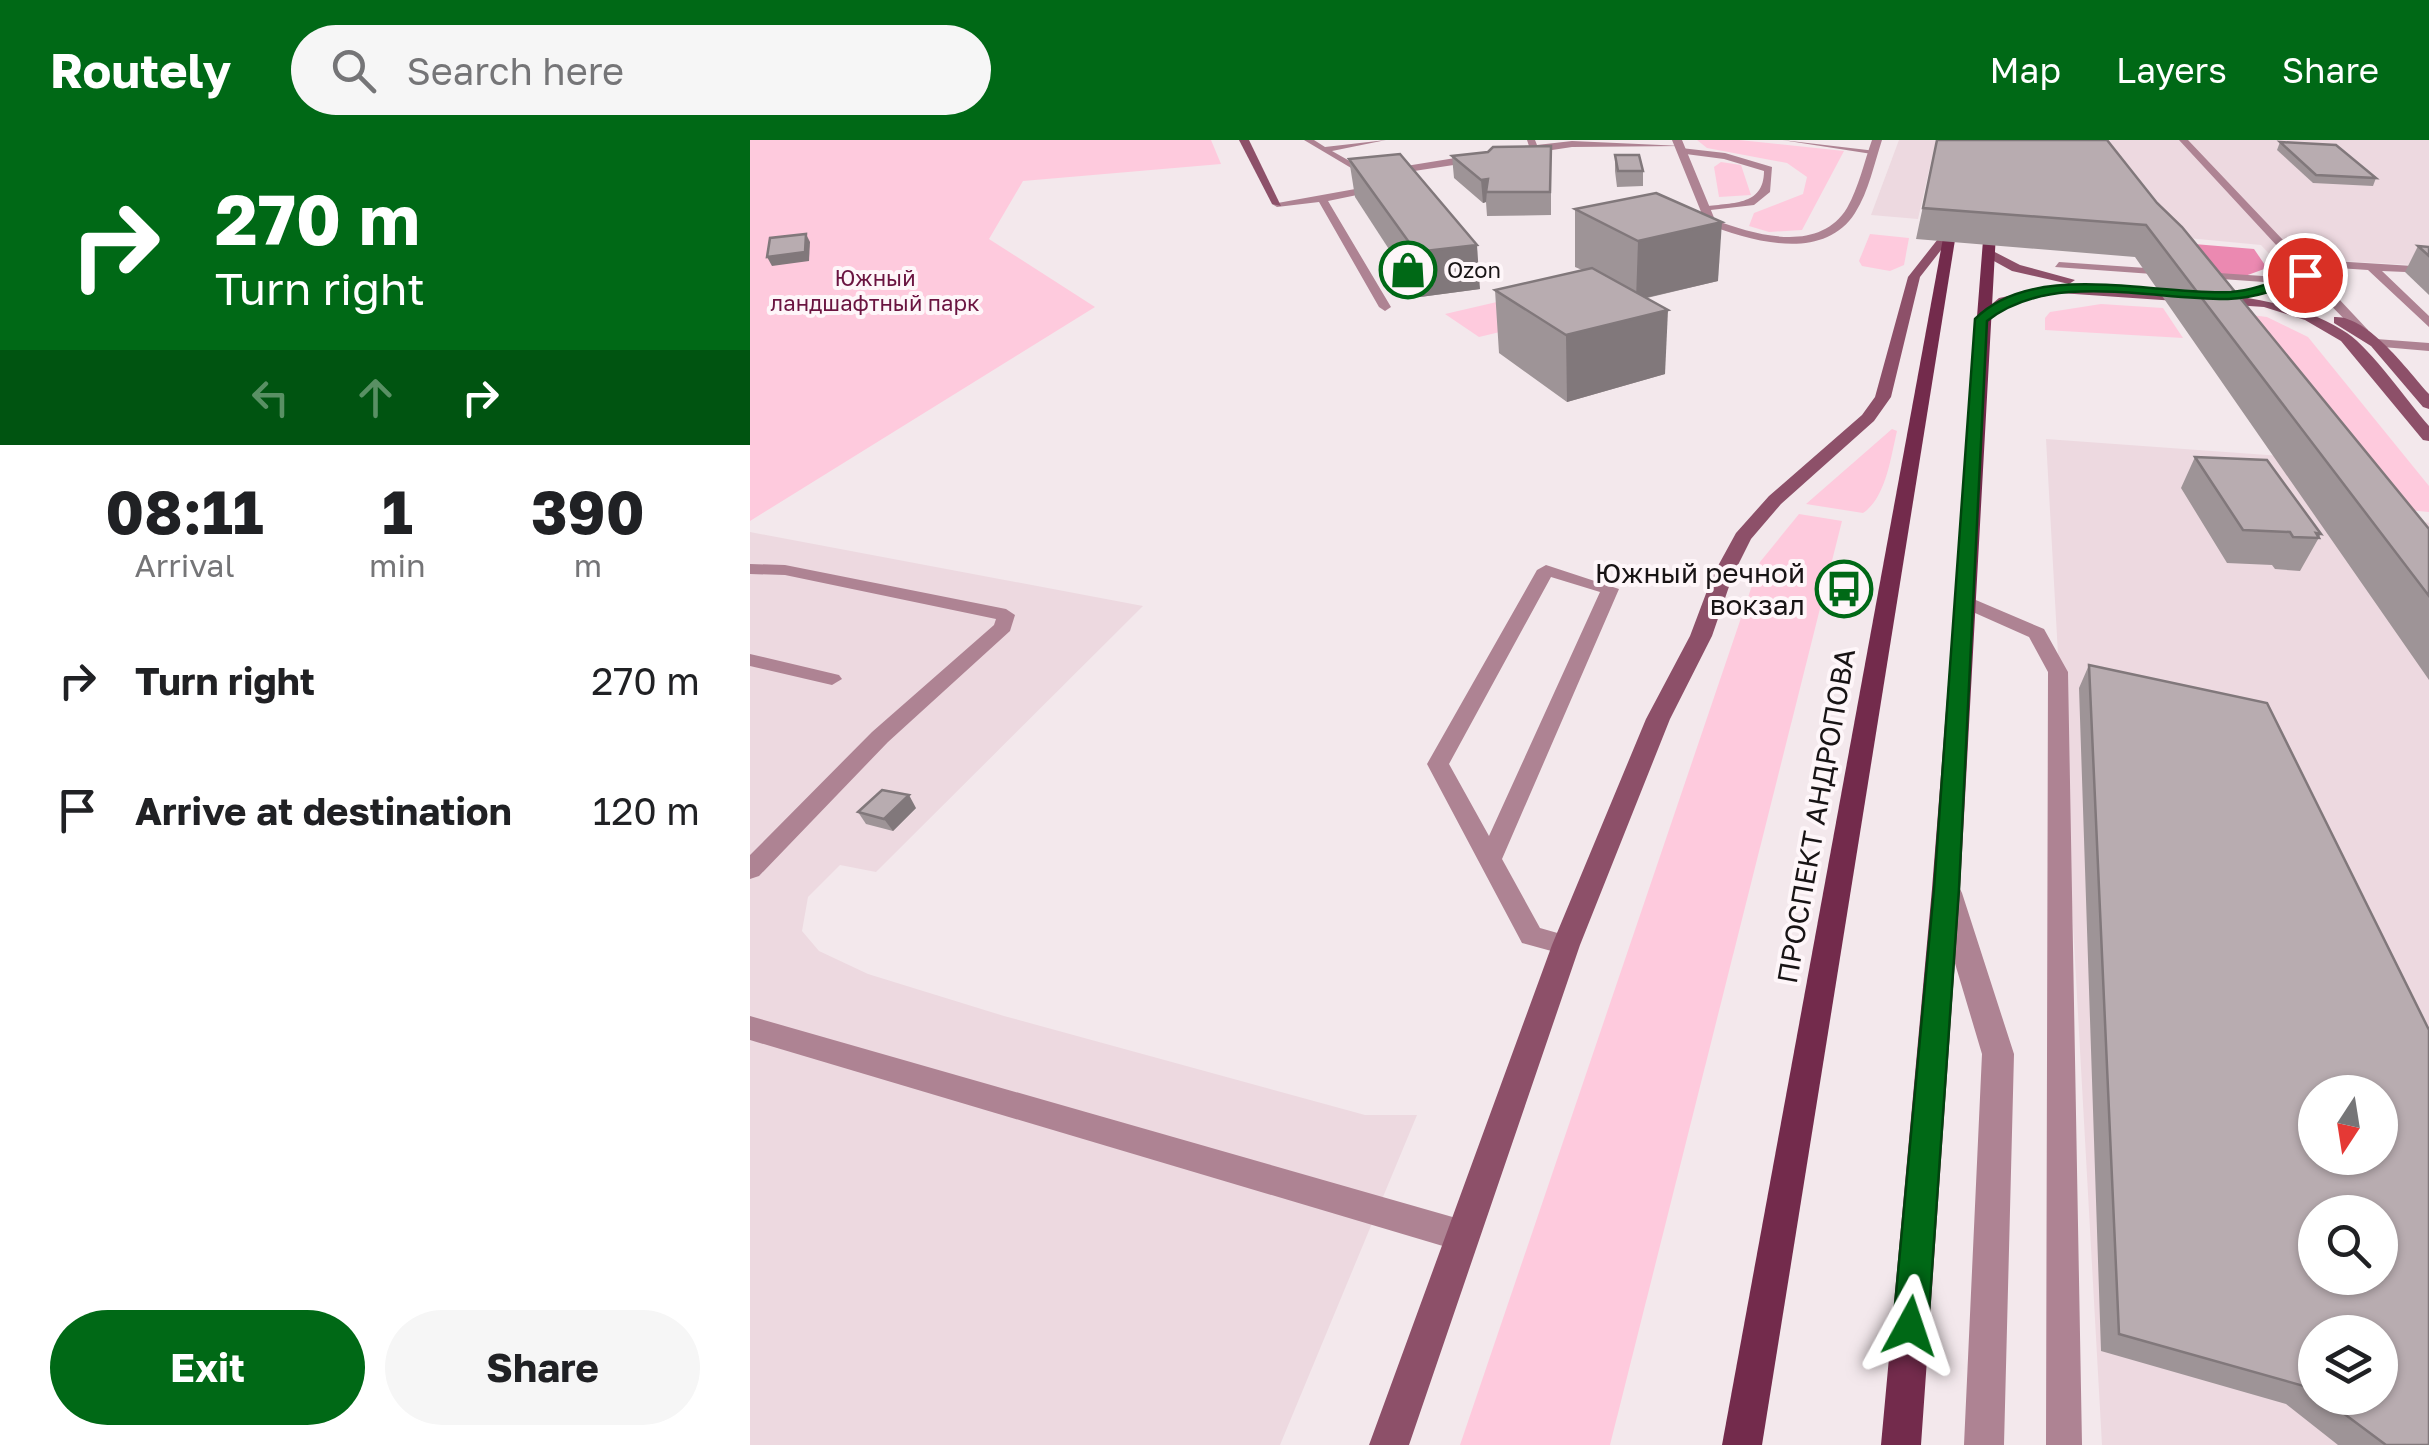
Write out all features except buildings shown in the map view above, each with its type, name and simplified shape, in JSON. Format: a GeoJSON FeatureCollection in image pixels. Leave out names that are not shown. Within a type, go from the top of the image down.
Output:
{"type":"FeatureCollection","features":[{"type":"Feature","properties":{"kind":"main road","name":"ПРОСПЕКТ АНДРОПОВА"},"geometry":{"type":"LineString","coordinates":[[1742,1445],[1966,140]]}},
{"type":"Feature","properties":{"kind":"main road"},"geometry":{"type":"LineString","coordinates":[[1901,1445],[1946,889],[1981,319],[1992,204]]}},
{"type":"Feature","properties":{"kind":"street"},"geometry":{"type":"LineString","coordinates":[[1244,140],[1277,204]]}},
{"type":"Feature","properties":{"kind":"street"},"geometry":{"type":"LineString","coordinates":[[1679,146],[1710,222],[1760,237],[1816,237],[1848,217],[1874,146]]}},
{"type":"Feature","properties":{"kind":"street"},"geometry":{"type":"LineString","coordinates":[[1390,1445],[1566,945],[1658,719],[1701,636],[1723,575],[1743,537],[1775,500],[1868,418],[1882,398],[1914,277],[1953,227]]}},
{"type":"Feature","properties":{"kind":"street"},"geometry":{"type":"LineString","coordinates":[[1986,252],[2016,268],[2060,280],[2251,293],[2301,305],[2362,330],[2429,404]]}},
{"type":"Feature","properties":{"kind":"street"},"geometry":{"type":"LineString","coordinates":[[1981,319],[2004,302],[2060,289],[2264,302],[2330,328],[2358,350],[2429,436]]}},
{"type":"Feature","properties":{"kind":"street"},"geometry":{"type":"LineString","coordinates":[[2410,382],[2429,395]]}},
{"type":"Feature","properties":{"kind":"street"},"geometry":{"type":"LineString","coordinates":[[1946,889],[1998,1054],[1984,1445]]}},
{"type":"Feature","properties":{"kind":"lane"},"geometry":{"type":"LineString","coordinates":[[1308,140],[1368,176],[1532,144],[1679,146],[1769,169],[1771,186],[1767,195],[1753,202],[1706,209]]}},
{"type":"Feature","properties":{"kind":"lane"},"geometry":{"type":"LineString","coordinates":[[1326,149],[1382,140]]}},
{"type":"Feature","properties":{"kind":"lane"},"geometry":{"type":"LineString","coordinates":[[1786,140],[1874,146]]}},
{"type":"Feature","properties":{"kind":"lane"},"geometry":{"type":"LineString","coordinates":[[2182,140],[2305,275],[2362,330]]}},
{"type":"Feature","properties":{"kind":"lane"},"geometry":{"type":"LineString","coordinates":[[1277,204],[1397,184]]}},
{"type":"Feature","properties":{"kind":"lane"},"geometry":{"type":"LineString","coordinates":[[1322,199],[1385,307]]}},
{"type":"Feature","properties":{"kind":"lane"},"geometry":{"type":"LineString","coordinates":[[2294,262],[2429,270]]}},
{"type":"Feature","properties":{"kind":"lane"},"geometry":{"type":"LineString","coordinates":[[2059,265],[2290,281]]}},
{"type":"Feature","properties":{"kind":"lane"},"geometry":{"type":"LineString","coordinates":[[2371,266],[2429,322]]}},
{"type":"Feature","properties":{"kind":"lane"},"geometry":{"type":"LineString","coordinates":[[2208,296],[2251,293],[2305,275]]}},
{"type":"Feature","properties":{"kind":"lane"},"geometry":{"type":"LineString","coordinates":[[2376,343],[2429,347]]}},
{"type":"Feature","properties":{"kind":"lane"},"geometry":{"type":"LineString","coordinates":[[750,569],[785,570],[1006,615],[1002,627],[880,736],[750,870]]}},
{"type":"Feature","properties":{"kind":"lane"},"geometry":{"type":"LineString","coordinates":[[1490,859],[1610,588],[1546,570],[1438,764],[1531,936],[1566,945]]}},
{"type":"Feature","properties":{"kind":"lane"},"geometry":{"type":"LineString","coordinates":[[1964,602],[2037,633],[2058,672],[2064,1445]]}},
{"type":"Feature","properties":{"kind":"lane"},"geometry":{"type":"LineString","coordinates":[[750,660],[832,679]]}},
{"type":"Feature","properties":{"kind":"lane"},"geometry":{"type":"LineString","coordinates":[[750,1028],[1463,1236]]}},
{"type":"Feature","properties":{"kind":"shaded area"},"geometry":{"type":"Polygon","coordinates":[[[1899,140],[1936,140],[1918,219],[1871,215],[1899,140]]]}},
{"type":"Feature","properties":{"kind":"shaded area"},"geometry":{"type":"Polygon","coordinates":[[[2078,140],[2429,140],[2429,266],[2272,257],[2261,245],[2146,234],[2078,140]]]}},
{"type":"Feature","properties":{"kind":"shaded area"},"geometry":{"type":"Polygon","coordinates":[[[2158,241],[2254,249],[2267,268],[2245,276],[2180,281],[2158,241]]]}},
{"type":"Feature","properties":{"kind":"shaded area"},"geometry":{"type":"Polygon","coordinates":[[[2046,439],[2352,461],[2394,515],[2429,523],[2429,1445],[2102,1445],[2046,439]]]}},
{"type":"Feature","properties":{"kind":"shaded area"},"geometry":{"type":"Polygon","coordinates":[[[750,532],[1143,606],[876,872],[840,865],[808,897],[802,931],[819,951],[868,974],[1004,1016],[1365,1115],[1417,1115],[1280,1445],[750,1445],[750,532]]]}},
{"type":"Feature","properties":{"kind":"green space","name":"Южный ландшафтный парк"},"geometry":{"type":"Polygon","coordinates":[[[750,140],[1211,140],[1221,164],[1023,181],[989,239],[1095,307],[750,521],[750,140]]]}},
{"type":"Feature","properties":{"kind":"green space"},"geometry":{"type":"Polygon","coordinates":[[[1697,140],[1739,140],[1844,151],[1802,230],[1769,232],[1749,226],[1754,213],[1803,194],[1807,177],[1787,163],[1707,148],[1697,140]]]}},
{"type":"Feature","properties":{"kind":"green space"},"geometry":{"type":"Polygon","coordinates":[[[1721,162],[1741,165],[1751,195],[1719,197],[1714,167],[1721,162]]]}},
{"type":"Feature","properties":{"kind":"green space"},"geometry":{"type":"Polygon","coordinates":[[[1870,234],[1909,238],[1904,265],[1890,271],[1862,266],[1859,261],[1870,234]]]}},
{"type":"Feature","properties":{"kind":"green space"},"geometry":{"type":"Polygon","coordinates":[[[1548,290],[1584,312],[1479,337],[1445,314],[1548,290]]]}},
{"type":"Feature","properties":{"kind":"green space"},"geometry":{"type":"Polygon","coordinates":[[[2101,304],[2163,308],[2183,338],[2045,330],[2045,318],[2050,312],[2101,304]]]}},
{"type":"Feature","properties":{"kind":"green space"},"geometry":{"type":"Polygon","coordinates":[[[2243,314],[2267,317],[2308,337],[2429,486],[2429,512],[2395,509],[2243,314]]]}},
{"type":"Feature","properties":{"kind":"green space"},"geometry":{"type":"Polygon","coordinates":[[[1892,429],[1897,431],[1890,464],[1877,497],[1863,513],[1806,504],[1892,429]]]}},
{"type":"Feature","properties":{"kind":"green space"},"geometry":{"type":"Polygon","coordinates":[[[1799,514],[1842,521],[1610,1445],[1460,1445],[1760,562],[1799,514]]]}},
{"type":"Feature","properties":{"kind":"place","name":"Ozon"},"geometry":{"type":"Point","coordinates":[1408,270]}},
{"type":"Feature","properties":{"kind":"place","name":"Южный речной вокзал"},"geometry":{"type":"Point","coordinates":[1844,589]}},
{"type":"Feature","properties":{"kind":"route"},"geometry":{"type":"LineString","coordinates":[[1910,1326],[1946,889],[1981,319],[2004,302],[2060,289],[2231,296],[2272,288],[2305,275]]}}]}
